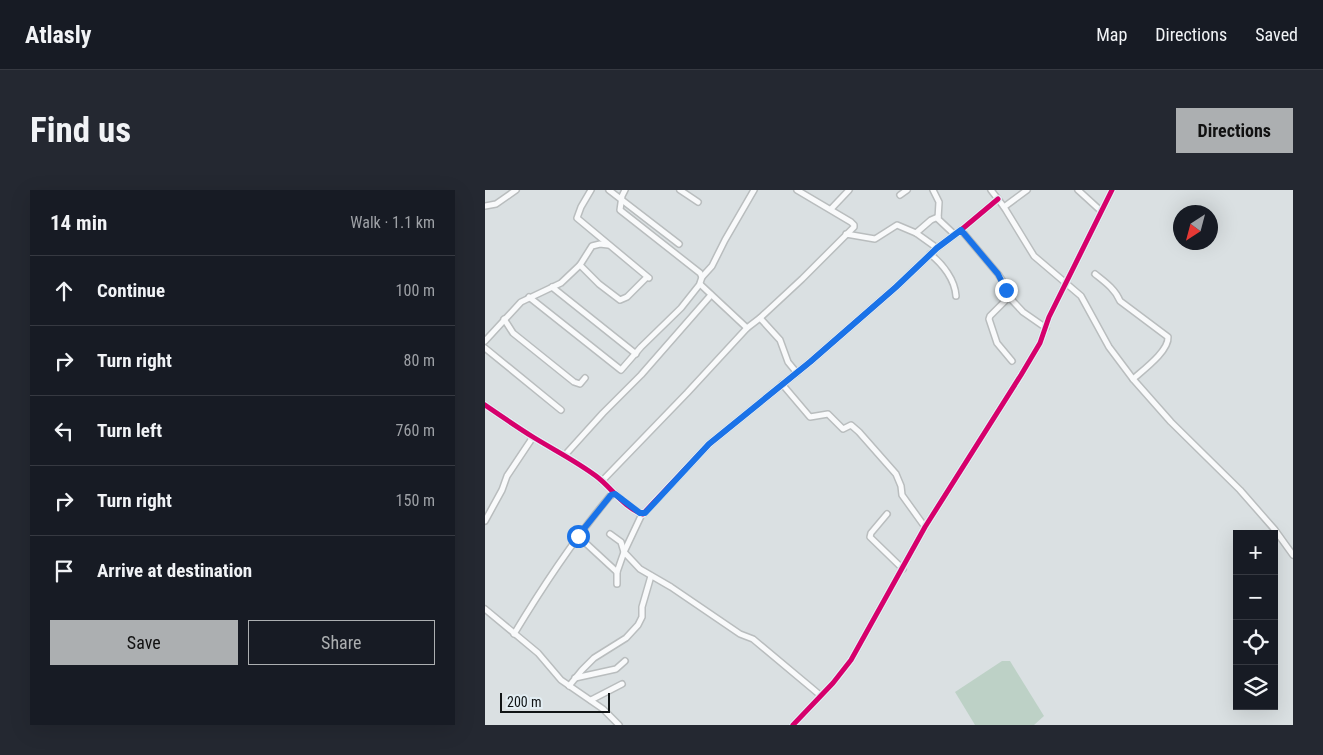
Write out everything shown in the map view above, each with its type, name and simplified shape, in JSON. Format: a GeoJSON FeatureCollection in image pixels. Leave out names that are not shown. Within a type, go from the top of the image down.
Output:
{"type":"FeatureCollection","features":[{"type":"Feature","properties":{"kind":"street"},"geometry":{"type":"LineString","coordinates":[[485,206],[496,204],[516,190]]}},
{"type":"Feature","properties":{"kind":"street"},"geometry":{"type":"LineString","coordinates":[[580,265],[603,287],[623,300],[647,277],[649,278],[577,218],[591,190]]}},
{"type":"Feature","properties":{"kind":"street"},"geometry":{"type":"LineString","coordinates":[[609,190],[679,244]]}},
{"type":"Feature","properties":{"kind":"street"},"geometry":{"type":"LineString","coordinates":[[625,190],[621,199],[620,209],[622,212],[700,273],[702,277]]}},
{"type":"Feature","properties":{"kind":"street"},"geometry":{"type":"LineString","coordinates":[[680,190],[699,202]]}},
{"type":"Feature","properties":{"kind":"street"},"geometry":{"type":"LineString","coordinates":[[529,297],[621,370],[641,347],[681,308],[700,284],[702,277],[712,266],[754,190]]}},
{"type":"Feature","properties":{"kind":"street"},"geometry":{"type":"LineString","coordinates":[[602,481],[747,328],[802,279],[854,227],[854,225],[831,209],[815,202],[797,190]]}},
{"type":"Feature","properties":{"kind":"street"},"geometry":{"type":"LineString","coordinates":[[831,209],[849,190]]}},
{"type":"Feature","properties":{"kind":"street"},"geometry":{"type":"LineString","coordinates":[[900,195],[907,190]]}},
{"type":"Feature","properties":{"kind":"street"},"geometry":{"type":"LineString","coordinates":[[933,190],[939,202],[938,217],[941,224],[954,234]]}},
{"type":"Feature","properties":{"kind":"street"},"geometry":{"type":"LineString","coordinates":[[991,190],[1004,207],[1032,254],[1085,302],[1109,347],[1133,380],[1171,422],[1246,496],[1293,555]]}},
{"type":"Feature","properties":{"kind":"street"},"geometry":{"type":"LineString","coordinates":[[1004,207],[1027,190]]}},
{"type":"Feature","properties":{"kind":"street"},"geometry":{"type":"LineString","coordinates":[[1078,190],[1101,211]]}},
{"type":"Feature","properties":{"kind":"street"},"geometry":{"type":"LineString","coordinates":[[793,725],[833,683],[851,660],[925,527],[1021,375],[1040,343],[1049,317],[1065,282],[1111,190]]}},
{"type":"Feature","properties":{"kind":"street"},"geometry":{"type":"LineString","coordinates":[[617,584],[617,572],[624,552],[642,514],[647,512],[709,444],[797,373],[896,287],[937,248],[998,199]]}},
{"type":"Feature","properties":{"kind":"street"},"geometry":{"type":"LineString","coordinates":[[916,234],[934,218],[938,217]]}},
{"type":"Feature","properties":{"kind":"street"},"geometry":{"type":"LineString","coordinates":[[846,234],[875,239],[897,225],[916,234],[937,248]]}},
{"type":"Feature","properties":{"kind":"street"},"geometry":{"type":"LineString","coordinates":[[961,230],[998,274],[1006,286],[1009,297],[1023,312],[1046,328]]}},
{"type":"Feature","properties":{"kind":"street"},"geometry":{"type":"LineString","coordinates":[[485,341],[518,305],[529,297],[553,287],[566,279],[580,265],[592,246],[600,244],[610,245]]}},
{"type":"Feature","properties":{"kind":"street"},"geometry":{"type":"LineString","coordinates":[[931,254],[953,283],[956,296]]}},
{"type":"Feature","properties":{"kind":"street"},"geometry":{"type":"LineString","coordinates":[[1095,274],[1108,284],[1118,295],[1120,301],[1168,337],[1167,345],[1150,365],[1133,380]]}},
{"type":"Feature","properties":{"kind":"street"},"geometry":{"type":"LineString","coordinates":[[700,284],[747,328]]}},
{"type":"Feature","properties":{"kind":"street"},"geometry":{"type":"LineString","coordinates":[[553,287],[635,354]]}},
{"type":"Feature","properties":{"kind":"street"},"geometry":{"type":"LineString","coordinates":[[565,455],[641,375],[711,295]]}},
{"type":"Feature","properties":{"kind":"street"},"geometry":{"type":"LineString","coordinates":[[1009,297],[989,316],[989,319],[997,343],[1012,361]]}},
{"type":"Feature","properties":{"kind":"street"},"geometry":{"type":"LineString","coordinates":[[760,318],[780,340],[789,365],[797,373]]}},
{"type":"Feature","properties":{"kind":"street"},"geometry":{"type":"LineString","coordinates":[[504,319],[513,333],[574,382],[580,384],[585,378]]}},
{"type":"Feature","properties":{"kind":"street"},"geometry":{"type":"LineString","coordinates":[[485,348],[561,410]]}},
{"type":"Feature","properties":{"kind":"street"},"geometry":{"type":"LineString","coordinates":[[782,384],[810,417],[828,414],[843,430],[851,426],[859,432],[896,474],[901,486],[902,495],[925,527]]}},
{"type":"Feature","properties":{"kind":"street"},"geometry":{"type":"LineString","coordinates":[[485,405],[533,437],[565,455],[602,481],[605,486],[642,514]]}},
{"type":"Feature","properties":{"kind":"street"},"geometry":{"type":"LineString","coordinates":[[485,521],[507,476],[533,437]]}},
{"type":"Feature","properties":{"kind":"street"},"geometry":{"type":"LineString","coordinates":[[514,634],[553,571],[578,536],[610,496],[615,494]]}},
{"type":"Feature","properties":{"kind":"street"},"geometry":{"type":"LineString","coordinates":[[887,514],[871,533],[870,537],[903,569]]}},
{"type":"Feature","properties":{"kind":"street"},"geometry":{"type":"LineString","coordinates":[[610,534],[621,542],[624,552],[640,569],[741,634],[753,639],[820,696]]}},
{"type":"Feature","properties":{"kind":"street"},"geometry":{"type":"LineString","coordinates":[[578,536],[617,572]]}},
{"type":"Feature","properties":{"kind":"street"},"geometry":{"type":"LineString","coordinates":[[569,686],[594,658],[626,638],[638,625],[642,617],[642,608],[651,576]]}},
{"type":"Feature","properties":{"kind":"street"},"geometry":{"type":"LineString","coordinates":[[485,609],[538,654],[556,675],[603,709],[619,725]]}},
{"type":"Feature","properties":{"kind":"street"},"geometry":{"type":"LineString","coordinates":[[575,679],[616,669],[625,661]]}},
{"type":"Feature","properties":{"kind":"street"},"geometry":{"type":"LineString","coordinates":[[591,700],[622,684]]}},
{"type":"Feature","properties":{"kind":"green space"},"geometry":{"type":"Polygon","coordinates":[[[1002,661],[1010,661],[1044,716],[1034,725],[975,725],[955,692],[1002,661]]]}},
{"type":"Feature","properties":{"kind":"cycle path"},"geometry":{"type":"LineString","coordinates":[[793,725],[833,683],[851,660],[925,527],[1021,375],[1040,343],[1049,317],[1112,190]]}},
{"type":"Feature","properties":{"kind":"cycle path"},"geometry":{"type":"LineString","coordinates":[[485,405],[573,460],[602,481],[630,507],[643,514],[709,444],[810,362],[896,287],[937,248],[998,199]]}},
{"type":"Feature","properties":{"kind":"route"},"geometry":{"type":"LineString","coordinates":[[578,536],[611,495],[615,494],[640,513],[645,513],[709,444],[810,362],[954,234],[961,230],[998,274],[1006,286],[1006,290]]}}]}
